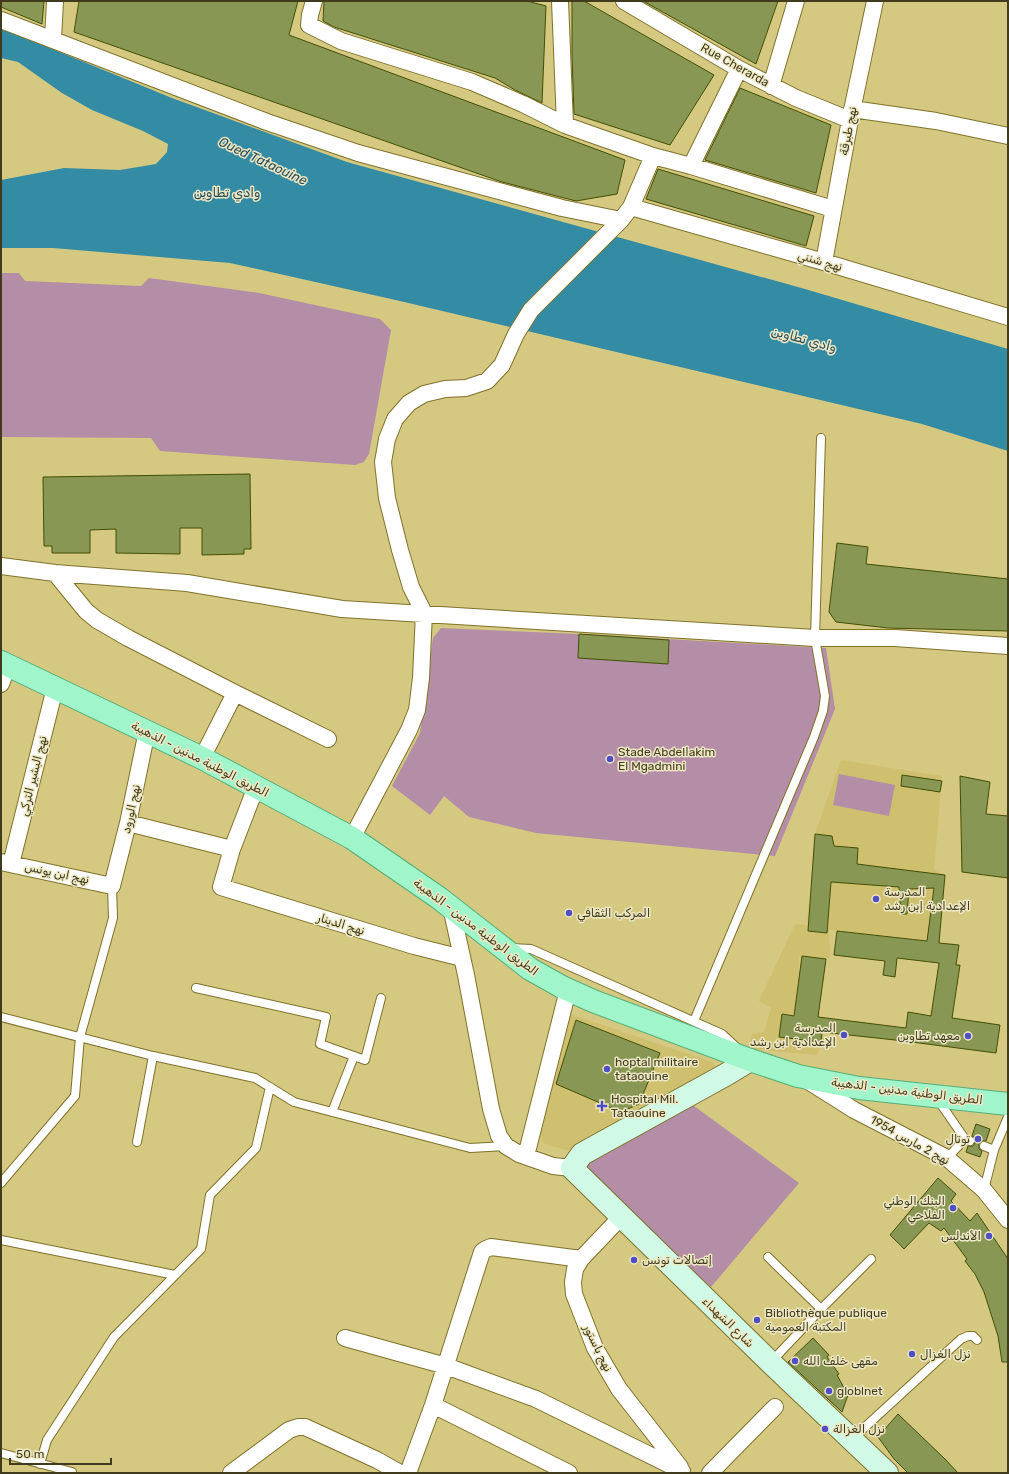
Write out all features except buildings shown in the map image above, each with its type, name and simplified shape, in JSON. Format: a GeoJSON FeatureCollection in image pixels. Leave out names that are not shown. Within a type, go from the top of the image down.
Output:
{"type":"FeatureCollection","features":[{"type":"Feature","properties":{"kind":"main road","name":"الطريق الوطنية مدنين - الذهيبة"},"geometry":{"type":"LineString","coordinates":[[3,670],[55,688],[147,731],[202,758],[352,838],[451,907],[530,969],[593,1002],[750,1060],[798,1076],[859,1088],[1008,1104]]}},
{"type":"Feature","properties":{"kind":"main road"},"geometry":{"type":"LineString","coordinates":[[572,1168],[582,1154],[750,1060]]}},
{"type":"Feature","properties":{"kind":"main road","name":"شارع الشهداء"},"geometry":{"type":"LineString","coordinates":[[572,1168],[851,1440],[878,1470]]}},
{"type":"Feature","properties":{"kind":"street"},"geometry":{"type":"LineString","coordinates":[[53,39],[55,1]]}},
{"type":"Feature","properties":{"kind":"street"},"geometry":{"type":"LineString","coordinates":[[314,1],[309,25],[341,41],[472,82],[523,104],[565,125],[653,156],[833,209]]}},
{"type":"Feature","properties":{"kind":"street"},"geometry":{"type":"LineString","coordinates":[[560,1],[565,125]]}},
{"type":"Feature","properties":{"kind":"street","name":"Rue Cherarda"},"geometry":{"type":"LineString","coordinates":[[624,1],[739,69],[796,98],[851,114],[936,121],[1008,136]]}},
{"type":"Feature","properties":{"kind":"street"},"geometry":{"type":"LineString","coordinates":[[771,86],[796,1]]}},
{"type":"Feature","properties":{"kind":"street","name":"نهج طبرقة"},"geometry":{"type":"LineString","coordinates":[[824,262],[851,114],[875,1]]}},
{"type":"Feature","properties":{"kind":"street"},"geometry":{"type":"LineString","coordinates":[[1,20],[267,122],[358,152],[562,208],[621,220]]}},
{"type":"Feature","properties":{"kind":"street"},"geometry":{"type":"LineString","coordinates":[[690,166],[739,69]]}},
{"type":"Feature","properties":{"kind":"street"},"geometry":{"type":"LineString","coordinates":[[352,838],[409,730],[417,710],[422,678],[424,613],[411,587],[400,550],[387,498],[383,462],[387,439],[395,419],[409,403],[424,394],[444,389],[466,388],[487,381],[502,365],[516,334],[531,310],[621,220],[631,207],[653,156]]}},
{"type":"Feature","properties":{"kind":"street","name":"نهج شنني"},"geometry":{"type":"LineString","coordinates":[[631,207],[824,262],[1008,317]]}},
{"type":"Feature","properties":{"kind":"street"},"geometry":{"type":"LineString","coordinates":[[1,566],[55,573],[187,583],[342,609],[815,638],[895,638],[1008,646]]}},
{"type":"Feature","properties":{"kind":"street"},"geometry":{"type":"LineString","coordinates":[[55,573],[86,611],[97,620],[128,638],[328,739]]}},
{"type":"Feature","properties":{"kind":"street","name":"نهج البشير التركي"},"geometry":{"type":"LineString","coordinates":[[6,863],[55,688]]}},
{"type":"Feature","properties":{"kind":"street"},"geometry":{"type":"LineString","coordinates":[[202,758],[235,693]]}},
{"type":"Feature","properties":{"kind":"street","name":"نهج الورود"},"geometry":{"type":"LineString","coordinates":[[112,886],[128,823],[147,731]]}},
{"type":"Feature","properties":{"kind":"street"},"geometry":{"type":"LineString","coordinates":[[128,823],[232,849],[256,787]]}},
{"type":"Feature","properties":{"kind":"street","name":"نهج الدينار"},"geometry":{"type":"LineString","coordinates":[[232,849],[221,887],[414,946],[462,958]]}},
{"type":"Feature","properties":{"kind":"street","name":"نهج ابن يونس"},"geometry":{"type":"LineString","coordinates":[[6,863],[112,886]]}},
{"type":"Feature","properties":{"kind":"street"},"geometry":{"type":"LineString","coordinates":[[451,907],[466,974],[491,1109],[499,1136],[506,1146],[526,1156],[553,1166],[572,1168]]}},
{"type":"Feature","properties":{"kind":"street"},"geometry":{"type":"LineString","coordinates":[[526,1156],[568,990]]}},
{"type":"Feature","properties":{"kind":"street","name":"نهج 2 مارس 1954"},"geometry":{"type":"LineString","coordinates":[[798,1076],[854,1110],[947,1158],[984,1190],[1008,1220]]}},
{"type":"Feature","properties":{"kind":"street","name":"نهج باستور"},"geometry":{"type":"LineString","coordinates":[[621,1217],[581,1259],[575,1269],[572,1282],[573,1288],[595,1348],[620,1389],[683,1472]]}},
{"type":"Feature","properties":{"kind":"street"},"geometry":{"type":"LineString","coordinates":[[408,1473],[446,1366],[479,1258],[486,1249],[492,1247],[503,1248],[581,1259]]}},
{"type":"Feature","properties":{"kind":"street"},"geometry":{"type":"LineString","coordinates":[[345,1338],[446,1366],[536,1399],[683,1472]]}},
{"type":"Feature","properties":{"kind":"street"},"geometry":{"type":"LineString","coordinates":[[433,1405],[569,1473]]}},
{"type":"Feature","properties":{"kind":"street"},"geometry":{"type":"LineString","coordinates":[[710,1473],[775,1407]]}},
{"type":"Feature","properties":{"kind":"street"},"geometry":{"type":"LineString","coordinates":[[231,1473],[289,1430],[298,1427],[305,1427],[316,1431],[375,1467],[400,1473]]}},
{"type":"Feature","properties":{"kind":"lane"},"geometry":{"type":"LineString","coordinates":[[694,1022],[774,836],[816,730],[822,711],[825,696],[815,638],[822,438]]}},
{"type":"Feature","properties":{"kind":"lane"},"geometry":{"type":"LineString","coordinates":[[1,1183],[75,1096],[80,1037],[113,918],[112,886]]}},
{"type":"Feature","properties":{"kind":"lane"},"geometry":{"type":"LineString","coordinates":[[501,947],[532,949],[722,1034],[750,1060]]}},
{"type":"Feature","properties":{"kind":"lane"},"geometry":{"type":"LineString","coordinates":[[196,988],[326,1017],[320,1044],[365,1060],[381,998]]}},
{"type":"Feature","properties":{"kind":"lane"},"geometry":{"type":"LineString","coordinates":[[1,1018],[153,1056],[255,1078],[294,1102],[470,1148],[506,1146]]}},
{"type":"Feature","properties":{"kind":"lane"},"geometry":{"type":"LineString","coordinates":[[136,1142],[153,1056]]}},
{"type":"Feature","properties":{"kind":"lane"},"geometry":{"type":"LineString","coordinates":[[332,1112],[354,1056]]}},
{"type":"Feature","properties":{"kind":"lane"},"geometry":{"type":"LineString","coordinates":[[40,1464],[47,1440],[114,1337],[200,1249],[210,1195],[256,1148],[270,1087]]}},
{"type":"Feature","properties":{"kind":"lane"},"geometry":{"type":"LineString","coordinates":[[935,1096],[968,1140],[947,1158]]}},
{"type":"Feature","properties":{"kind":"lane"},"geometry":{"type":"LineString","coordinates":[[984,1190],[994,1150],[1008,1117]]}},
{"type":"Feature","properties":{"kind":"lane"},"geometry":{"type":"LineString","coordinates":[[984,1146],[994,1150]]}},
{"type":"Feature","properties":{"kind":"lane"},"geometry":{"type":"LineString","coordinates":[[1,1240],[175,1275]]}},
{"type":"Feature","properties":{"kind":"lane"},"geometry":{"type":"LineString","coordinates":[[768,1258],[821,1309]]}},
{"type":"Feature","properties":{"kind":"lane"},"geometry":{"type":"LineString","coordinates":[[771,1363],[821,1309],[872,1259]]}},
{"type":"Feature","properties":{"kind":"lane"},"geometry":{"type":"LineString","coordinates":[[851,1440],[962,1339],[968,1336],[974,1336],[977,1340]]}},
{"type":"Feature","properties":{"kind":"lane"},"geometry":{"type":"LineString","coordinates":[[1,1453],[72,1472]]}},
{"type":"Feature","properties":{"kind":"shaded area"},"geometry":{"type":"Polygon","coordinates":[[[1,273],[19,273],[25,281],[141,286],[149,278],[259,293],[380,319],[391,330],[369,454],[364,462],[355,465],[160,451],[151,438],[1,437],[1,273]]]}},
{"type":"Feature","properties":{"kind":"shaded area","name":"Stade Abdelاakim El Mgadmini"},"geometry":{"type":"Polygon","coordinates":[[[441,628],[826,648],[835,709],[775,856],[536,833],[469,817],[444,796],[430,815],[392,786],[420,733],[433,638],[441,628]]]}},
{"type":"Feature","properties":{"kind":"shaded area","name":"المدرسة الإعدادية إبن رشد"},"geometry":{"type":"Polygon","coordinates":[[[841,760],[942,776],[934,870],[945,875],[939,941],[829,930],[830,957],[826,959],[802,956],[799,957],[799,982],[794,1016],[824,1020],[823,1039],[817,1055],[748,1049],[752,1034],[764,1032],[771,1008],[759,1001],[795,924],[807,925],[815,834],[841,760]]]}},
{"type":"Feature","properties":{"kind":"shaded area"},"geometry":{"type":"Polygon","coordinates":[[[839,774],[895,785],[889,816],[833,805],[839,774]]]}},
{"type":"Feature","properties":{"kind":"shaded area","name":"Hospital Mil. Tataouine"},"geometry":{"type":"Polygon","coordinates":[[[570,1014],[712,1062],[717,1071],[572,1150],[565,1150],[547,1145],[543,1142],[540,1135],[570,1014]]]}},
{"type":"Feature","properties":{"kind":"shaded area"},"geometry":{"type":"Polygon","coordinates":[[[690,1103],[799,1183],[711,1287],[671,1251],[589,1171],[587,1164],[587,1161],[690,1103]]]}},
{"type":"Feature","properties":{"kind":"water","name":"وادي تطاوين"},"geometry":{"type":"Polygon","coordinates":[[[1,28],[172,98],[347,162],[805,289],[1008,349],[1008,451],[922,424],[400,301],[230,263],[53,248],[1,248],[1,180],[64,168],[120,170],[156,164],[167,152],[168,144],[143,131],[92,110],[62,93],[18,62],[1,58],[1,28]]]}},
{"type":"Feature","properties":{"kind":"place","name":"Stade Abdelاakim El Mgadmini"},"geometry":{"type":"Point","coordinates":[610,759]}},
{"type":"Feature","properties":{"kind":"place","name":"المدرسة الإعدادية إبن رشد"},"geometry":{"type":"Point","coordinates":[876,899]}},
{"type":"Feature","properties":{"kind":"place","name":"المركب الثقافي"},"geometry":{"type":"Point","coordinates":[569,913]}},
{"type":"Feature","properties":{"kind":"place","name":"المدرسة الإعدادية ابن رشد"},"geometry":{"type":"Point","coordinates":[844,1035]}},
{"type":"Feature","properties":{"kind":"place","name":"معهد تطاوين"},"geometry":{"type":"Point","coordinates":[968,1036]}},
{"type":"Feature","properties":{"kind":"place","name":"hoptal militaire tataouine"},"geometry":{"type":"Point","coordinates":[607,1069]}},
{"type":"Feature","properties":{"kind":"place","name":"Hospital Mil. Tataouine"},"geometry":{"type":"Point","coordinates":[602,1106]}},
{"type":"Feature","properties":{"kind":"place","name":"توتال"},"geometry":{"type":"Point","coordinates":[978,1139]}},
{"type":"Feature","properties":{"kind":"place","name":"البنك الوطني الفلاحي"},"geometry":{"type":"Point","coordinates":[953,1208]}},
{"type":"Feature","properties":{"kind":"place","name":"الأندلس"},"geometry":{"type":"Point","coordinates":[989,1236]}},
{"type":"Feature","properties":{"kind":"place","name":"إتصالات تونس"},"geometry":{"type":"Point","coordinates":[634,1260]}},
{"type":"Feature","properties":{"kind":"place","name":"Bibliothèque publique المكتبة العمومية"},"geometry":{"type":"Point","coordinates":[757,1320]}},
{"type":"Feature","properties":{"kind":"place","name":"نزل الغزال"},"geometry":{"type":"Point","coordinates":[912,1354]}},
{"type":"Feature","properties":{"kind":"place","name":"مقهى خلف الله"},"geometry":{"type":"Point","coordinates":[795,1361]}},
{"type":"Feature","properties":{"kind":"place","name":"globlnet"},"geometry":{"type":"Point","coordinates":[829,1391]}},
{"type":"Feature","properties":{"kind":"place","name":"نزل الغزالة"},"geometry":{"type":"Point","coordinates":[825,1429]}},
{"type":"Feature","properties":{"kind":"water label","name":"Oued Tataouine"},"geometry":{"type":"Point","coordinates":[263,161]}}]}
